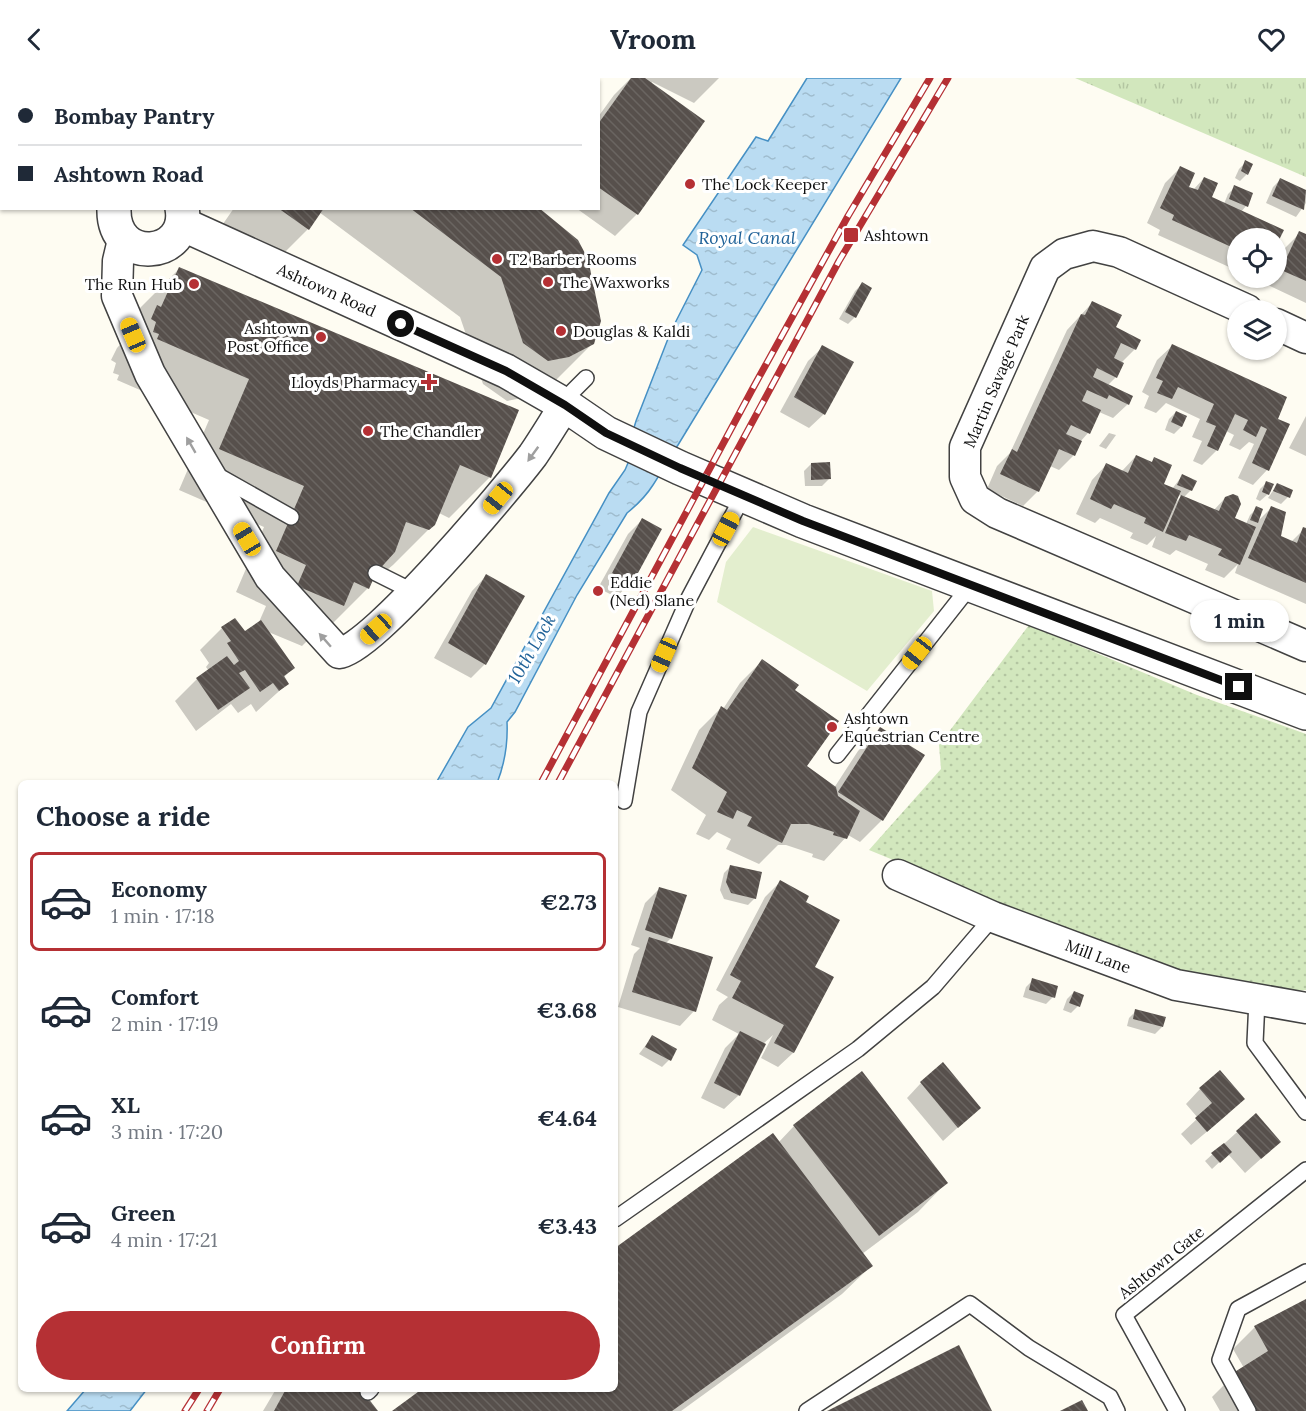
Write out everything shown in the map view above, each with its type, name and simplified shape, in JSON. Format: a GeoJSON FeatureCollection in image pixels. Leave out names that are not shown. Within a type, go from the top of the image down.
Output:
{"type":"FeatureCollection","features":[{"type":"Feature","properties":{"kind":"street"},"geometry":{"type":"LineString","coordinates":[[114,210],[116,230],[123,240],[145,250],[157,249],[168,244],[177,235],[182,216]]}},
{"type":"Feature","properties":{"kind":"street","name":"Ashtown Road"},"geometry":{"type":"LineString","coordinates":[[182,216],[506,371],[565,405],[606,433],[744,494]]}},
{"type":"Feature","properties":{"kind":"street"},"geometry":{"type":"LineString","coordinates":[[123,240],[118,261],[117,296],[150,374],[270,577],[339,653],[346,653],[364,639],[414,592],[486,512],[533,454],[565,405]]}},
{"type":"Feature","properties":{"kind":"street","name":"Martin Savage Park"},"geometry":{"type":"LineString","coordinates":[[1227,301],[1119,252],[1093,246],[1064,254],[1045,268],[965,447],[965,477],[975,499],[997,513],[1306,646]]}},
{"type":"Feature","properties":{"kind":"street"},"geometry":{"type":"LineString","coordinates":[[1287,329],[1306,338]]}},
{"type":"Feature","properties":{"kind":"street"},"geometry":{"type":"LineString","coordinates":[[744,494],[803,521],[1306,712]]}},
{"type":"Feature","properties":{"kind":"street","name":"Mill Lane"},"geometry":{"type":"LineString","coordinates":[[898,875],[993,916],[1176,985],[1306,1008]]}},
{"type":"Feature","properties":{"kind":"lane"},"geometry":{"type":"LineString","coordinates":[[565,405],[573,391],[586,378]]}},
{"type":"Feature","properties":{"kind":"lane"},"geometry":{"type":"LineString","coordinates":[[212,481],[222,478],[291,517]]}},
{"type":"Feature","properties":{"kind":"lane"},"geometry":{"type":"LineString","coordinates":[[624,801],[639,712],[689,598],[744,494]]}},
{"type":"Feature","properties":{"kind":"lane"},"geometry":{"type":"LineString","coordinates":[[376,573],[414,592]]}},
{"type":"Feature","properties":{"kind":"lane"},"geometry":{"type":"LineString","coordinates":[[837,755],[971,585]]}},
{"type":"Feature","properties":{"kind":"lane"},"geometry":{"type":"LineString","coordinates":[[618,1217],[858,1049],[933,987],[993,916]]}},
{"type":"Feature","properties":{"kind":"lane"},"geometry":{"type":"LineString","coordinates":[[1257,1000],[1255,1043],[1306,1112]]}},
{"type":"Feature","properties":{"kind":"lane","name":"Ashtown Gate"},"geometry":{"type":"LineString","coordinates":[[1177,1411],[1124,1315],[1306,1170]]}},
{"type":"Feature","properties":{"kind":"lane"},"geometry":{"type":"LineString","coordinates":[[1248,1411],[1220,1360],[1238,1309],[1306,1272]]}},
{"type":"Feature","properties":{"kind":"lane"},"geometry":{"type":"LineString","coordinates":[[807,1411],[970,1304],[1029,1348],[1110,1397],[1117,1411]]}},
{"type":"Feature","properties":{"kind":"green space"},"geometry":{"type":"Polygon","coordinates":[[[1075,78],[1306,78],[1306,177],[1075,78]]]}},
{"type":"Feature","properties":{"kind":"green space"},"geometry":{"type":"Polygon","coordinates":[[[753,527],[932,591],[934,611],[867,691],[717,602],[726,562],[753,527]]]}},
{"type":"Feature","properties":{"kind":"green space"},"geometry":{"type":"Polygon","coordinates":[[[1029,625],[1197,695],[1306,734],[1306,990],[1285,992],[1158,969],[869,850],[941,769],[939,745],[1029,625]]]}},
{"type":"Feature","properties":{"kind":"water","name":"Royal Canal"},"geometry":{"type":"Polygon","coordinates":[[[807,78],[901,78],[656,480],[638,504],[627,513],[577,595],[515,712],[507,722],[505,753],[498,780],[438,780],[468,727],[491,708],[609,493],[625,470],[640,435],[633,431],[636,421],[671,331],[702,270],[697,255],[683,245],[756,137],[768,141],[807,78]]]}},
{"type":"Feature","properties":{"kind":"water"},"geometry":{"type":"Polygon","coordinates":[[[83,1392],[145,1392],[130,1411],[67,1411],[83,1392]]]}},
{"type":"Feature","properties":{"kind":"building"},"geometry":{"type":"Polygon","coordinates":[[[631,78],[645,78],[705,121],[638,215],[600,188],[600,121],[631,78]]]}},
{"type":"Feature","properties":{"kind":"building"},"geometry":{"type":"Polygon","coordinates":[[[1245,160],[1253,164],[1248,175],[1241,171],[1245,160]]]}},
{"type":"Feature","properties":{"kind":"building"},"geometry":{"type":"Polygon","coordinates":[[[1180,166],[1195,173],[1189,187],[1198,190],[1204,177],[1218,183],[1212,197],[1280,228],[1227,228],[1227,245],[1172,220],[1174,215],[1160,208],[1180,166]]]}},
{"type":"Feature","properties":{"kind":"building"},"geometry":{"type":"Polygon","coordinates":[[[1280,178],[1306,190],[1304,210],[1272,196],[1280,178]]]}},
{"type":"Feature","properties":{"kind":"building"},"geometry":{"type":"Polygon","coordinates":[[[1234,185],[1253,193],[1248,207],[1229,199],[1234,185]]]}},
{"type":"Feature","properties":{"kind":"building"},"geometry":{"type":"Polygon","coordinates":[[[281,210],[323,210],[309,230],[281,210]]]}},
{"type":"Feature","properties":{"kind":"building","name":"The Waxworks"},"geometry":{"type":"Polygon","coordinates":[[[413,210],[541,210],[578,240],[588,259],[601,321],[594,344],[569,357],[548,361],[523,343],[501,277],[413,210]]]}},
{"type":"Feature","properties":{"kind":"building"},"geometry":{"type":"Polygon","coordinates":[[[1299,231],[1306,234],[1306,281],[1287,273],[1287,257],[1299,231]]]}},
{"type":"Feature","properties":{"kind":"building","name":"The Chandler"},"geometry":{"type":"Polygon","coordinates":[[[179,267],[519,410],[491,478],[460,465],[435,525],[429,530],[406,522],[395,552],[376,573],[369,589],[354,582],[344,606],[297,586],[306,565],[276,551],[304,486],[219,449],[249,379],[157,339],[159,334],[153,332],[156,322],[151,319],[157,305],[161,307],[179,267]]]}},
{"type":"Feature","properties":{"kind":"building"},"geometry":{"type":"Polygon","coordinates":[[[862,282],[872,288],[856,318],[845,312],[862,282]]]}},
{"type":"Feature","properties":{"kind":"building"},"geometry":{"type":"Polygon","coordinates":[[[1092,301],[1122,315],[1116,327],[1141,340],[1136,350],[1121,343],[1114,358],[1124,363],[1117,378],[1097,368],[1093,377],[1133,396],[1129,405],[1109,395],[1107,399],[1087,390],[1082,401],[1101,410],[1090,434],[1071,425],[1066,434],[1082,441],[1075,456],[1059,449],[1039,492],[1000,474],[1012,449],[1017,452],[1081,314],[1085,315],[1092,301]]]}},
{"type":"Feature","properties":{"kind":"building"},"geometry":{"type":"Polygon","coordinates":[[[1172,344],[1287,397],[1278,419],[1290,424],[1269,471],[1252,463],[1267,429],[1261,426],[1256,437],[1243,430],[1248,420],[1235,414],[1218,451],[1207,446],[1216,426],[1206,422],[1214,404],[1178,387],[1172,399],[1157,393],[1163,381],[1156,378],[1172,344]]]}},
{"type":"Feature","properties":{"kind":"building"},"geometry":{"type":"Polygon","coordinates":[[[822,345],[854,362],[825,415],[794,397],[822,345]]]}},
{"type":"Feature","properties":{"kind":"building"},"geometry":{"type":"Polygon","coordinates":[[[1176,411],[1187,416],[1182,427],[1171,422],[1176,411]]]}},
{"type":"Feature","properties":{"kind":"building"},"geometry":{"type":"Polygon","coordinates":[[[1136,455],[1152,462],[1154,457],[1172,465],[1164,484],[1181,491],[1163,532],[1144,523],[1146,518],[1114,504],[1111,509],[1090,499],[1106,463],[1128,473],[1136,455]]]}},
{"type":"Feature","properties":{"kind":"building"},"geometry":{"type":"Polygon","coordinates":[[[830,462],[831,479],[811,480],[811,463],[830,462]]]}},
{"type":"Feature","properties":{"kind":"building"},"geometry":{"type":"Polygon","coordinates":[[[1182,474],[1197,481],[1192,491],[1177,485],[1182,474]]]}},
{"type":"Feature","properties":{"kind":"building"},"geometry":{"type":"Polygon","coordinates":[[[1266,481],[1274,484],[1269,495],[1262,492],[1266,481]]]}},
{"type":"Feature","properties":{"kind":"building"},"geometry":{"type":"Polygon","coordinates":[[[1277,483],[1293,490],[1290,498],[1273,491],[1277,483]]]}},
{"type":"Feature","properties":{"kind":"building"},"geometry":{"type":"Polygon","coordinates":[[[1233,494],[1238,496],[1241,504],[1235,518],[1256,527],[1240,565],[1218,555],[1222,549],[1189,535],[1186,541],[1165,533],[1181,495],[1219,511],[1225,497],[1233,494]]]}},
{"type":"Feature","properties":{"kind":"building"},"geometry":{"type":"Polygon","coordinates":[[[1256,506],[1263,509],[1258,523],[1250,520],[1256,506]]]}},
{"type":"Feature","properties":{"kind":"building"},"geometry":{"type":"Polygon","coordinates":[[[1271,506],[1286,512],[1281,536],[1297,543],[1303,527],[1306,528],[1306,583],[1248,558],[1271,506]]]}},
{"type":"Feature","properties":{"kind":"building"},"geometry":{"type":"Polygon","coordinates":[[[642,518],[662,529],[632,584],[612,573],[642,518]]]}},
{"type":"Feature","properties":{"kind":"building"},"geometry":{"type":"Polygon","coordinates":[[[486,574],[525,596],[486,665],[448,643],[486,574]]]}},
{"type":"Feature","properties":{"kind":"building"},"geometry":{"type":"Polygon","coordinates":[[[235,618],[245,631],[261,620],[295,668],[284,676],[289,684],[279,691],[273,683],[260,692],[245,670],[239,673],[250,688],[218,710],[196,678],[227,656],[234,665],[239,661],[227,643],[231,641],[221,627],[235,618]]]}},
{"type":"Feature","properties":{"kind":"building"},"geometry":{"type":"Polygon","coordinates":[[[762,659],[799,685],[795,690],[839,721],[807,766],[836,787],[838,796],[860,811],[847,839],[809,824],[791,824],[782,843],[747,826],[752,817],[737,810],[733,819],[717,812],[727,792],[692,768],[721,706],[727,710],[762,659]]]}},
{"type":"Feature","properties":{"kind":"building"},"geometry":{"type":"Polygon","coordinates":[[[880,727],[925,755],[883,821],[838,792],[880,727]]]}},
{"type":"Feature","properties":{"kind":"building"},"geometry":{"type":"Polygon","coordinates":[[[730,865],[762,872],[756,899],[731,893],[726,882],[730,865]]]}},
{"type":"Feature","properties":{"kind":"building"},"geometry":{"type":"Polygon","coordinates":[[[780,880],[809,896],[806,902],[840,920],[815,967],[834,977],[794,1053],[774,1043],[784,1025],[732,998],[741,981],[730,975],[780,880]]]}},
{"type":"Feature","properties":{"kind":"building"},"geometry":{"type":"Polygon","coordinates":[[[659,887],[687,895],[672,939],[645,930],[659,887]]]}},
{"type":"Feature","properties":{"kind":"building"},"geometry":{"type":"Polygon","coordinates":[[[649,937],[713,957],[696,1012],[632,992],[649,937]]]}},
{"type":"Feature","properties":{"kind":"building"},"geometry":{"type":"Polygon","coordinates":[[[1032,978],[1058,986],[1055,998],[1029,990],[1032,978]]]}},
{"type":"Feature","properties":{"kind":"building"},"geometry":{"type":"Polygon","coordinates":[[[1074,991],[1084,995],[1080,1007],[1069,1003],[1074,991]]]}},
{"type":"Feature","properties":{"kind":"building"},"geometry":{"type":"Polygon","coordinates":[[[1135,1009],[1166,1017],[1163,1027],[1133,1019],[1135,1009]]]}},
{"type":"Feature","properties":{"kind":"building"},"geometry":{"type":"Polygon","coordinates":[[[740,1031],[766,1044],[740,1096],[714,1083],[740,1031]]]}},
{"type":"Feature","properties":{"kind":"building"},"geometry":{"type":"Polygon","coordinates":[[[652,1035],[677,1049],[671,1061],[645,1047],[652,1035]]]}},
{"type":"Feature","properties":{"kind":"building"},"geometry":{"type":"Polygon","coordinates":[[[943,1062],[981,1108],[958,1128],[920,1082],[943,1062]]]}},
{"type":"Feature","properties":{"kind":"building"},"geometry":{"type":"Polygon","coordinates":[[[1220,1070],[1245,1099],[1207,1132],[1195,1118],[1212,1103],[1199,1088],[1220,1070]]]}},
{"type":"Feature","properties":{"kind":"building"},"geometry":{"type":"Polygon","coordinates":[[[862,1071],[948,1183],[879,1236],[793,1125],[862,1071]]]}},
{"type":"Feature","properties":{"kind":"building"},"geometry":{"type":"Polygon","coordinates":[[[1256,1113],[1281,1142],[1261,1159],[1236,1131],[1256,1113]]]}},
{"type":"Feature","properties":{"kind":"building"},"geometry":{"type":"Polygon","coordinates":[[[773,1133],[873,1266],[672,1411],[392,1411],[418,1392],[618,1392],[618,1246],[773,1133]]]}},
{"type":"Feature","properties":{"kind":"building"},"geometry":{"type":"Polygon","coordinates":[[[1224,1143],[1232,1152],[1220,1163],[1211,1153],[1224,1143]]]}},
{"type":"Feature","properties":{"kind":"building"},"geometry":{"type":"Polygon","coordinates":[[[1306,1299],[1306,1411],[1255,1411],[1233,1373],[1268,1351],[1254,1326],[1306,1299]]]}},
{"type":"Feature","properties":{"kind":"building"},"geometry":{"type":"Polygon","coordinates":[[[959,1345],[992,1411],[827,1411],[959,1345]]]}},
{"type":"Feature","properties":{"kind":"building"},"geometry":{"type":"Polygon","coordinates":[[[284,1392],[363,1392],[378,1411],[274,1411],[284,1392]]]}},
{"type":"Feature","properties":{"kind":"building"},"geometry":{"type":"Polygon","coordinates":[[[1082,1400],[1088,1411],[1060,1411],[1082,1400]]]}},
{"type":"Feature","properties":{"kind":"railway"},"geometry":{"type":"LineString","coordinates":[[543,780],[753,388],[848,216],[930,78]]}},
{"type":"Feature","properties":{"kind":"railway"},"geometry":{"type":"LineString","coordinates":[[560,780],[839,261],[948,78]]}},
{"type":"Feature","properties":{"kind":"railway"},"geometry":{"type":"LineString","coordinates":[[185,1411],[197,1392]]}},
{"type":"Feature","properties":{"kind":"railway"},"geometry":{"type":"LineString","coordinates":[[207,1411],[218,1392]]}},
{"type":"Feature","properties":{"kind":"place","name":"The Lock Keeper"},"geometry":{"type":"Point","coordinates":[690,184]}},
{"type":"Feature","properties":{"kind":"place","name":"Ashtown"},"geometry":{"type":"Point","coordinates":[851,235]}},
{"type":"Feature","properties":{"kind":"place","name":"T2 Barber Rooms"},"geometry":{"type":"Point","coordinates":[497,259]}},
{"type":"Feature","properties":{"kind":"place","name":"The Waxworks"},"geometry":{"type":"Point","coordinates":[548,282]}},
{"type":"Feature","properties":{"kind":"place","name":"The Run Hub"},"geometry":{"type":"Point","coordinates":[194,284]}},
{"type":"Feature","properties":{"kind":"place","name":"Douglas & Kaldi"},"geometry":{"type":"Point","coordinates":[561,331]}},
{"type":"Feature","properties":{"kind":"place","name":"Ashtown Post Office"},"geometry":{"type":"Point","coordinates":[321,337]}},
{"type":"Feature","properties":{"kind":"place","name":"Lloyds Pharmacy"},"geometry":{"type":"Point","coordinates":[429,382]}},
{"type":"Feature","properties":{"kind":"place","name":"The Chandler"},"geometry":{"type":"Point","coordinates":[368,431]}},
{"type":"Feature","properties":{"kind":"place","name":"Eddie (Ned) Slane"},"geometry":{"type":"Point","coordinates":[598,591]}},
{"type":"Feature","properties":{"kind":"place","name":"Ashtown Equestrian Centre"},"geometry":{"type":"Point","coordinates":[832,727]}},
{"type":"Feature","properties":{"kind":"route"},"geometry":{"type":"LineString","coordinates":[[401,324],[506,371],[565,405],[606,433],[680,468],[803,521],[1239,687]]}},
{"type":"Feature","properties":{"kind":"water label","name":"10th Lock"},"geometry":{"type":"Point","coordinates":[532,649]}}]}
